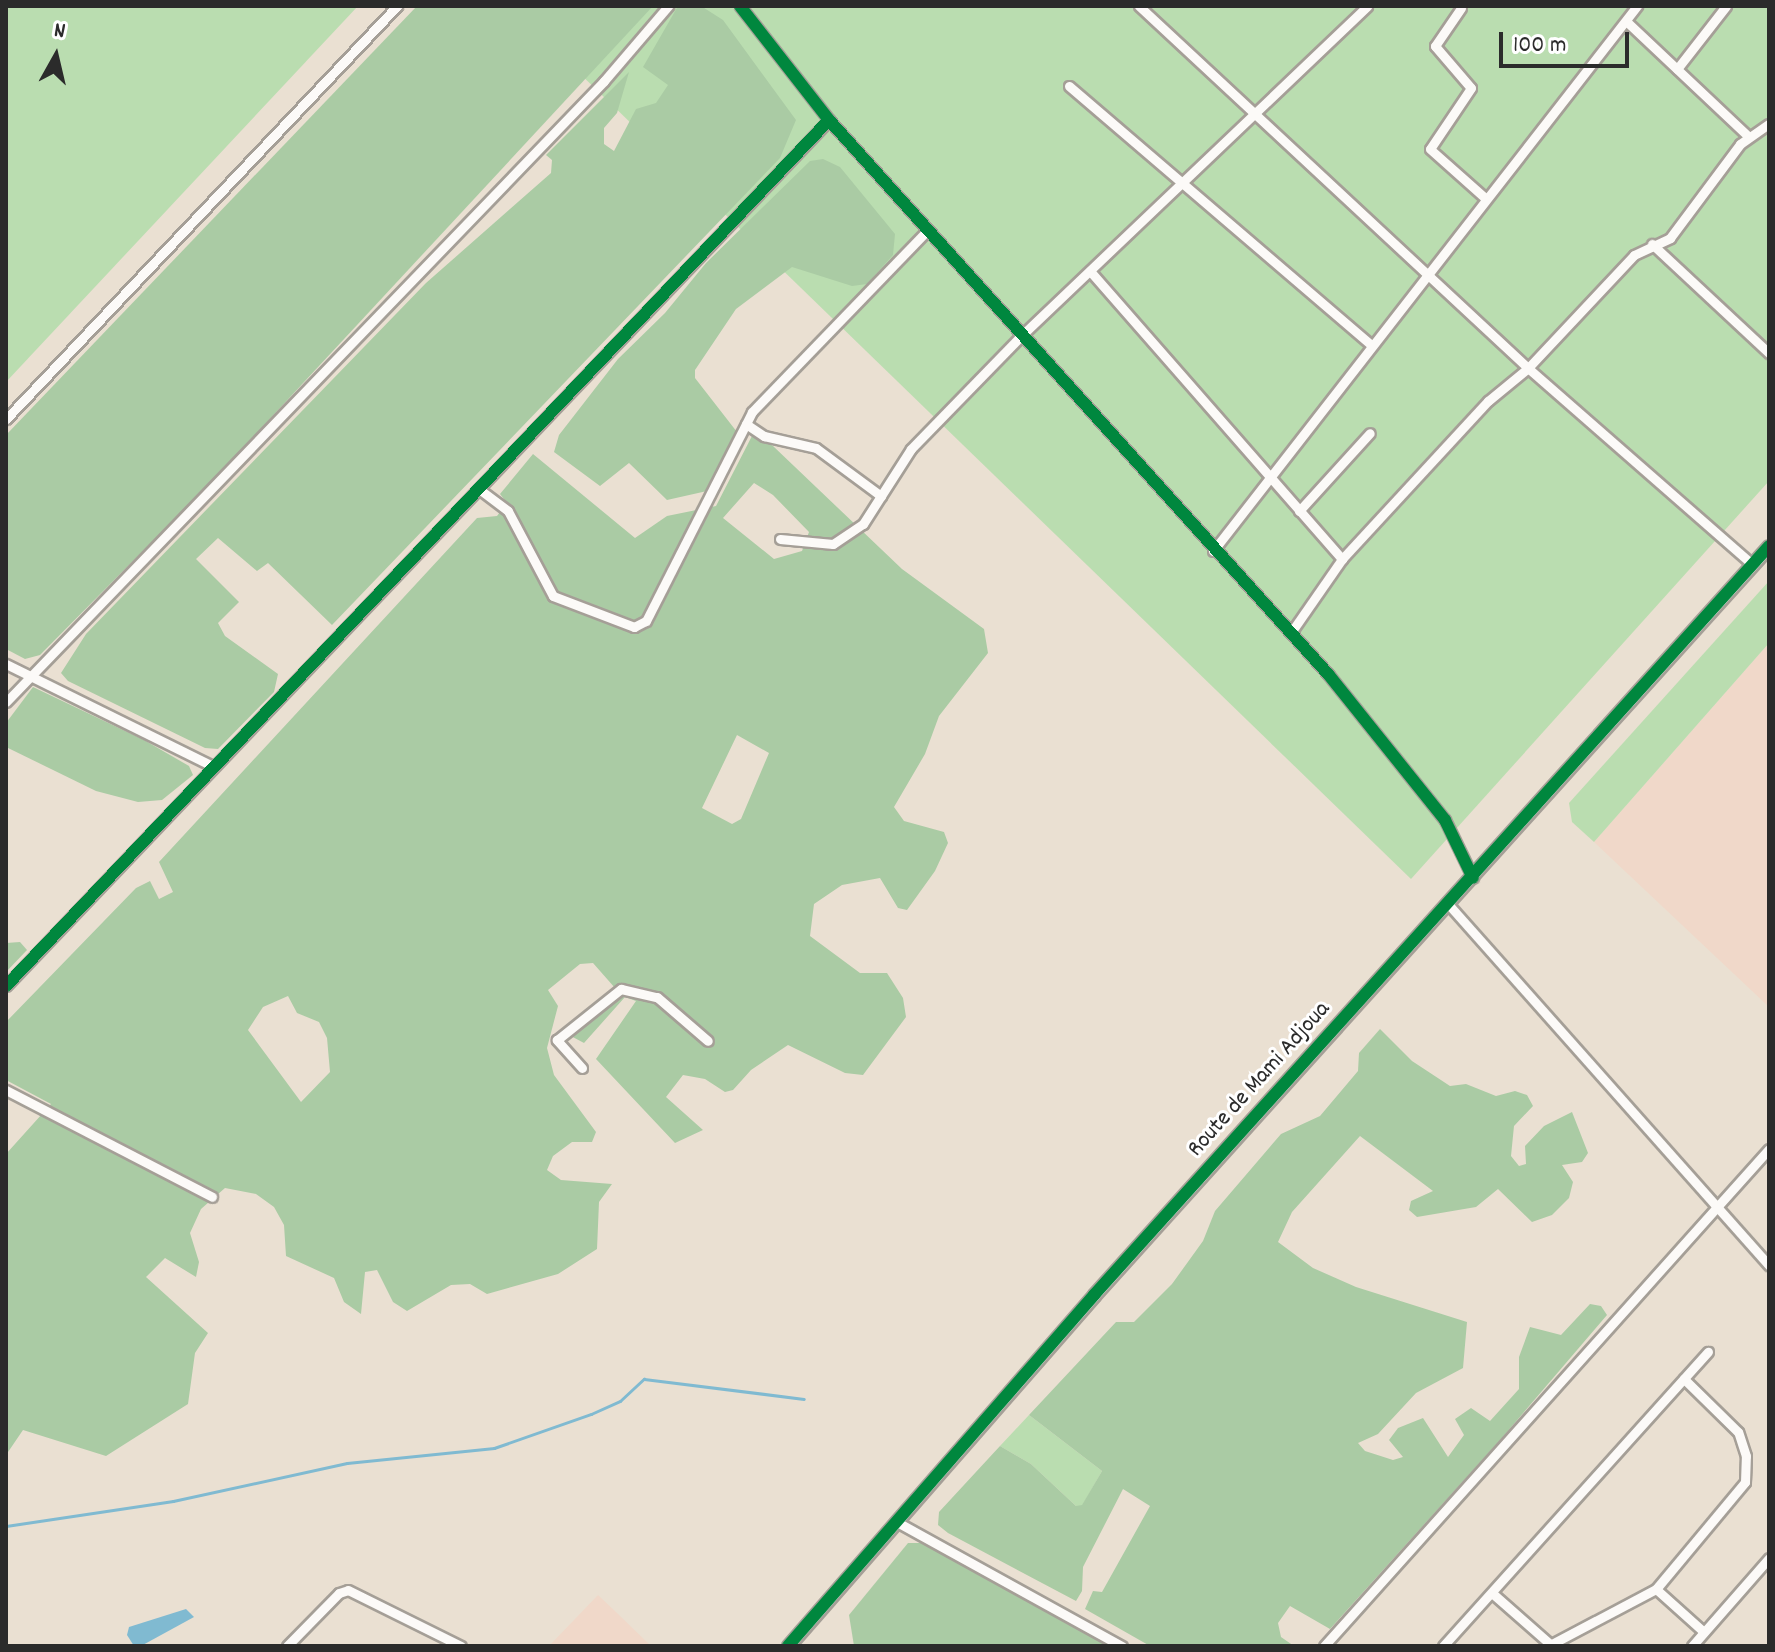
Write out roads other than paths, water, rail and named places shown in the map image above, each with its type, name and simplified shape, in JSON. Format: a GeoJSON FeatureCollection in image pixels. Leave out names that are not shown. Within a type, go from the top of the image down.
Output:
{"type":"FeatureCollection","features":[{"type":"Feature","properties":{"kind":"street"},"geometry":{"type":"LineString","coordinates":[[6,419],[397,6]]}},
{"type":"Feature","properties":{"kind":"street"},"geometry":{"type":"LineString","coordinates":[[6,702],[604,81],[668,6]]}},
{"type":"Feature","properties":{"kind":"street"},"geometry":{"type":"LineString","coordinates":[[740,6],[829,120],[927,231],[1213,551],[1292,631],[1445,820],[1473,878]]}},
{"type":"Feature","properties":{"kind":"street"},"geometry":{"type":"LineString","coordinates":[[1139,6],[1433,275],[1528,368],[1753,565]]}},
{"type":"Feature","properties":{"kind":"street"},"geometry":{"type":"LineString","coordinates":[[780,539],[833,544],[863,524],[911,449],[1021,336],[1255,110],[1323,53],[1367,6]]}},
{"type":"Feature","properties":{"kind":"street"},"geometry":{"type":"LineString","coordinates":[[1213,551],[1370,344],[1433,275],[1444,249],[1637,6]]}},
{"type":"Feature","properties":{"kind":"street"},"geometry":{"type":"LineString","coordinates":[[1677,69],[1726,6]]}},
{"type":"Feature","properties":{"kind":"street"},"geometry":{"type":"LineString","coordinates":[[1461,8],[1435,46],[1471,88],[1470,94],[1430,149],[1485,198]]}},
{"type":"Feature","properties":{"kind":"street"},"geometry":{"type":"LineString","coordinates":[[1626,21],[1749,137]]}},
{"type":"Feature","properties":{"kind":"street"},"geometry":{"type":"LineString","coordinates":[[1069,86],[1370,344]]}},
{"type":"Feature","properties":{"kind":"street"},"geometry":{"type":"LineString","coordinates":[[6,986],[829,120]]}},
{"type":"Feature","properties":{"kind":"street"},"geometry":{"type":"LineString","coordinates":[[1292,631],[1342,559],[1488,401],[1528,368],[1634,255],[1670,238],[1749,137],[1765,135],[1769,124]]}},
{"type":"Feature","properties":{"kind":"street"},"geometry":{"type":"LineString","coordinates":[[479,489],[508,511],[553,596],[634,627],[646,621],[746,424],[927,231]]}},
{"type":"Feature","properties":{"kind":"street"},"geometry":{"type":"LineString","coordinates":[[1652,244],[1769,353]]}},
{"type":"Feature","properties":{"kind":"street"},"geometry":{"type":"LineString","coordinates":[[1090,271],[1342,559]]}},
{"type":"Feature","properties":{"kind":"street"},"geometry":{"type":"LineString","coordinates":[[746,424],[764,436],[816,448],[881,496]]}},
{"type":"Feature","properties":{"kind":"street"},"geometry":{"type":"LineString","coordinates":[[1299,511],[1370,433]]}},
{"type":"Feature","properties":{"kind":"street","name":"Route de Mami Adjoua"},"geometry":{"type":"LineString","coordinates":[[788,1646],[1094,1295],[1449,905],[1769,546]]}},
{"type":"Feature","properties":{"kind":"street"},"geometry":{"type":"LineString","coordinates":[[6,664],[212,766]]}},
{"type":"Feature","properties":{"kind":"street"},"geometry":{"type":"LineString","coordinates":[[1449,905],[1769,1266]]}},
{"type":"Feature","properties":{"kind":"street"},"geometry":{"type":"LineString","coordinates":[[582,1068],[557,1040],[621,989],[657,997],[708,1041]]}},
{"type":"Feature","properties":{"kind":"street"},"geometry":{"type":"LineString","coordinates":[[6,1090],[212,1197]]}},
{"type":"Feature","properties":{"kind":"street"},"geometry":{"type":"LineString","coordinates":[[1324,1646],[1769,1149]]}},
{"type":"Feature","properties":{"kind":"street"},"geometry":{"type":"LineString","coordinates":[[1443,1646],[1708,1352]]}},
{"type":"Feature","properties":{"kind":"street"},"geometry":{"type":"LineString","coordinates":[[1492,1593],[1549,1645],[1656,1589],[1745,1482],[1746,1456],[1738,1432],[1684,1379]]}},
{"type":"Feature","properties":{"kind":"street"},"geometry":{"type":"LineString","coordinates":[[897,1522],[1122,1646]]}},
{"type":"Feature","properties":{"kind":"street"},"geometry":{"type":"LineString","coordinates":[[1692,1646],[1769,1558]]}},
{"type":"Feature","properties":{"kind":"street"},"geometry":{"type":"LineString","coordinates":[[1656,1589],[1704,1632]]}},
{"type":"Feature","properties":{"kind":"street"},"geometry":{"type":"LineString","coordinates":[[287,1646],[339,1593],[348,1590],[461,1646]]}},
{"type":"Feature","properties":{"kind":"water"},"geometry":{"type":"Polygon","coordinates":[[[186,1609],[194,1617],[141,1646],[134,1646],[127,1635],[129,1627],[186,1609]]]}},
{"type":"Feature","properties":{"kind":"waterway"},"geometry":{"type":"LineString","coordinates":[[6,118],[6,133]]}},
{"type":"Feature","properties":{"kind":"waterway"},"geometry":{"type":"LineString","coordinates":[[6,1526],[173,1501],[347,1463],[494,1448],[620,1401],[644,1379],[804,1399]]}}]}
